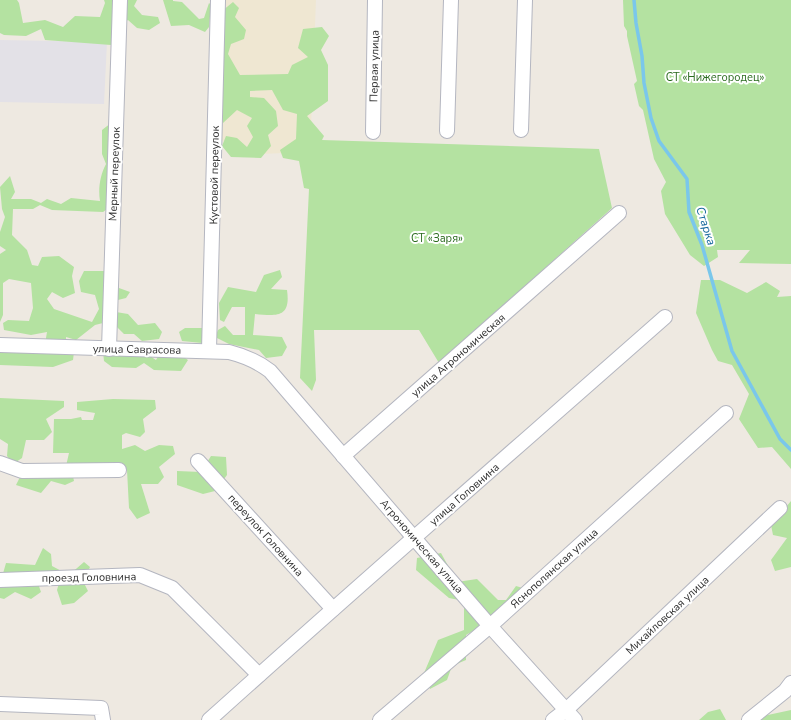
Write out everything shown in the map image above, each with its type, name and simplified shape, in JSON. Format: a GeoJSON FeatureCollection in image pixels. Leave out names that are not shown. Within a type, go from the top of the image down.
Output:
{"type":"FeatureCollection","features":[{"type":"Feature","properties":{"kind":"street","name":"Мерный переулок"},"geometry":{"type":"LineString","coordinates":[[109,349],[120,0]]}},
{"type":"Feature","properties":{"kind":"street","name":"Кустовой переулок"},"geometry":{"type":"LineString","coordinates":[[209,350],[218,0]]}},
{"type":"Feature","properties":{"kind":"street","name":"Первая улица"},"geometry":{"type":"LineString","coordinates":[[373,132],[376,0]]}},
{"type":"Feature","properties":{"kind":"street"},"geometry":{"type":"LineString","coordinates":[[447,131],[451,0]]}},
{"type":"Feature","properties":{"kind":"street"},"geometry":{"type":"LineString","coordinates":[[521,130],[525,0]]}},
{"type":"Feature","properties":{"kind":"street","name":"улица Агрономическая"},"geometry":{"type":"LineString","coordinates":[[343,456],[619,213]]}},
{"type":"Feature","properties":{"kind":"street","name":"улица Головнина"},"geometry":{"type":"LineString","coordinates":[[209,720],[665,317]]}},
{"type":"Feature","properties":{"kind":"street","name":"улица Саврасова"},"geometry":{"type":"LineString","coordinates":[[0,345],[109,349],[209,350],[229,352],[247,357],[270,371]]}},
{"type":"Feature","properties":{"kind":"street","name":"Агрономическая улица"},"geometry":{"type":"LineString","coordinates":[[270,371],[490,626],[571,715]]}},
{"type":"Feature","properties":{"kind":"street","name":"Яснополянская улица"},"geometry":{"type":"LineString","coordinates":[[380,720],[490,626],[726,413]]}},
{"type":"Feature","properties":{"kind":"street","name":"переулок Головнина"},"geometry":{"type":"LineString","coordinates":[[198,462],[333,609]]}},
{"type":"Feature","properties":{"kind":"street"},"geometry":{"type":"LineString","coordinates":[[0,463],[22,471],[119,470]]}},
{"type":"Feature","properties":{"kind":"street","name":"Михайловская улица"},"geometry":{"type":"LineString","coordinates":[[553,720],[571,715],[780,508]]}},
{"type":"Feature","properties":{"kind":"street","name":"проезд Головнина"},"geometry":{"type":"LineString","coordinates":[[0,580],[140,575],[172,588],[260,674]]}},
{"type":"Feature","properties":{"kind":"street"},"geometry":{"type":"LineString","coordinates":[[749,720],[785,692],[791,684]]}},
{"type":"Feature","properties":{"kind":"street"},"geometry":{"type":"LineString","coordinates":[[0,704],[101,708],[103,720]]}},
{"type":"Feature","properties":{"kind":"shaded area"},"geometry":{"type":"Polygon","coordinates":[[[226,0],[316,0],[310,152],[236,155],[222,140],[226,0]]]}},
{"type":"Feature","properties":{"kind":"shaded area"},"geometry":{"type":"Polygon","coordinates":[[[0,40],[107,42],[104,104],[0,102],[0,40]]]}},
{"type":"Feature","properties":{"kind":"green space"},"geometry":{"type":"Polygon","coordinates":[[[0,0],[17,0],[23,23],[45,20],[63,27],[75,16],[100,17],[105,3],[104,0],[137,0],[134,6],[142,15],[158,17],[160,23],[149,30],[137,28],[128,20],[116,27],[121,34],[111,45],[45,40],[41,29],[26,36],[4,35],[0,33],[0,0]]]}},
{"type":"Feature","properties":{"kind":"green space"},"geometry":{"type":"Polygon","coordinates":[[[163,0],[182,2],[199,19],[204,18],[209,3],[211,5],[209,27],[205,32],[189,25],[171,26],[163,0]]]}},
{"type":"Feature","properties":{"kind":"green space","name":"СТ «Нижегородец»"},"geometry":{"type":"Polygon","coordinates":[[[623,0],[791,0],[791,264],[739,263],[750,250],[717,250],[718,257],[704,266],[690,255],[665,214],[661,191],[666,182],[654,159],[643,110],[639,106],[634,84],[637,81],[627,31],[624,26],[623,0]]]}},
{"type":"Feature","properties":{"kind":"green space","name":"СТ «Заря»"},"geometry":{"type":"Polygon","coordinates":[[[233,2],[239,8],[235,17],[246,30],[244,39],[231,44],[228,54],[240,75],[288,74],[292,65],[308,57],[298,48],[303,29],[322,27],[329,36],[321,50],[328,65],[328,101],[307,116],[324,136],[322,140],[599,149],[612,208],[439,363],[419,330],[314,330],[316,380],[312,391],[300,378],[309,189],[304,188],[299,161],[283,158],[280,150],[296,139],[297,114],[283,110],[272,90],[250,91],[250,97],[264,98],[276,111],[278,126],[268,135],[271,146],[261,158],[231,157],[222,146],[226,136],[237,138],[247,147],[253,137],[247,126],[252,118],[237,110],[223,123],[219,92],[222,11],[233,2]]]}},
{"type":"Feature","properties":{"kind":"green space"},"geometry":{"type":"Polygon","coordinates":[[[111,123],[110,207],[103,212],[52,210],[40,205],[33,209],[13,209],[12,235],[27,250],[32,265],[38,266],[42,257],[59,256],[74,267],[72,276],[75,293],[63,298],[52,292],[47,299],[54,309],[92,322],[99,309],[95,295],[81,292],[79,281],[84,271],[106,271],[118,274],[119,288],[130,292],[126,298],[118,300],[116,312],[128,314],[138,325],[155,323],[162,332],[159,339],[142,341],[134,334],[124,334],[111,321],[95,325],[76,340],[66,337],[66,345],[74,352],[73,360],[53,367],[0,365],[0,348],[45,344],[47,332],[31,335],[4,330],[3,323],[8,320],[29,321],[33,308],[31,283],[9,279],[3,283],[3,315],[0,322],[0,254],[6,250],[0,246],[0,232],[5,217],[2,209],[0,187],[10,176],[15,192],[11,199],[31,199],[41,203],[47,199],[61,204],[71,198],[100,201],[100,182],[106,164],[102,154],[102,130],[111,123]]]}},
{"type":"Feature","properties":{"kind":"green space"},"geometry":{"type":"Polygon","coordinates":[[[280,270],[282,277],[271,289],[287,290],[287,306],[281,313],[276,315],[255,314],[253,335],[282,337],[287,347],[282,356],[266,358],[259,350],[229,344],[215,337],[218,330],[225,326],[233,335],[245,335],[245,307],[232,307],[224,322],[220,320],[219,303],[228,287],[256,292],[264,275],[280,270]]]}},
{"type":"Feature","properties":{"kind":"green space"},"geometry":{"type":"Polygon","coordinates":[[[701,280],[720,280],[747,293],[766,282],[780,291],[777,297],[791,296],[791,469],[772,447],[758,448],[739,419],[749,394],[732,365],[718,361],[696,313],[701,280]]]}},
{"type":"Feature","properties":{"kind":"green space"},"geometry":{"type":"Polygon","coordinates":[[[209,307],[202,343],[182,341],[179,332],[185,328],[203,328],[202,313],[209,307]]]}},
{"type":"Feature","properties":{"kind":"green space"},"geometry":{"type":"Polygon","coordinates":[[[136,347],[156,360],[160,353],[178,353],[188,360],[181,371],[154,370],[144,363],[136,368],[112,367],[104,361],[103,352],[136,347]]]}},
{"type":"Feature","properties":{"kind":"green space"},"geometry":{"type":"Polygon","coordinates":[[[0,398],[64,401],[64,407],[46,419],[52,432],[44,440],[26,440],[22,458],[13,464],[7,456],[8,444],[0,439],[0,398]]]}},
{"type":"Feature","properties":{"kind":"green space"},"geometry":{"type":"Polygon","coordinates":[[[113,399],[155,400],[156,409],[143,419],[145,432],[140,437],[126,433],[122,435],[122,449],[135,445],[145,451],[159,445],[173,446],[175,454],[159,467],[164,477],[158,484],[141,484],[150,513],[137,519],[129,508],[127,470],[115,473],[66,466],[69,453],[53,453],[54,419],[71,419],[81,417],[82,420],[93,420],[95,413],[77,410],[77,402],[113,399]]]}},
{"type":"Feature","properties":{"kind":"green space"},"geometry":{"type":"Polygon","coordinates":[[[211,456],[226,457],[227,475],[215,491],[203,494],[177,485],[177,471],[201,472],[211,456]]]}},
{"type":"Feature","properties":{"kind":"green space"},"geometry":{"type":"Polygon","coordinates":[[[26,465],[72,472],[74,481],[65,485],[51,481],[41,493],[16,485],[26,465]]]}},
{"type":"Feature","properties":{"kind":"green space"},"geometry":{"type":"Polygon","coordinates":[[[791,501],[791,567],[775,571],[771,560],[787,538],[773,535],[771,525],[791,501]]]}},
{"type":"Feature","properties":{"kind":"green space"},"geometry":{"type":"Polygon","coordinates":[[[43,548],[51,554],[52,566],[69,575],[84,562],[90,567],[83,581],[88,591],[74,603],[62,605],[57,590],[61,576],[35,575],[41,592],[31,599],[15,592],[4,599],[0,598],[0,584],[6,563],[35,565],[43,548]]]}},
{"type":"Feature","properties":{"kind":"green space"},"geometry":{"type":"Polygon","coordinates":[[[441,553],[457,582],[477,579],[498,600],[506,600],[516,586],[526,589],[495,618],[466,635],[466,660],[452,666],[447,680],[430,689],[424,673],[438,640],[464,630],[464,601],[449,598],[416,570],[417,558],[441,553]]]}},
{"type":"Feature","properties":{"kind":"green space"},"geometry":{"type":"Polygon","coordinates":[[[720,709],[726,720],[699,720],[708,712],[720,709]]]}},
{"type":"Feature","properties":{"kind":"green space"},"geometry":{"type":"Polygon","coordinates":[[[791,710],[791,720],[756,720],[759,717],[791,710]]]}},
{"type":"Feature","properties":{"kind":"waterway","name":"Старка"},"geometry":{"type":"LineString","coordinates":[[634,0],[636,23],[642,56],[644,83],[651,118],[659,141],[687,179],[689,212],[702,245],[732,351],[780,439],[791,450]]}}]}
